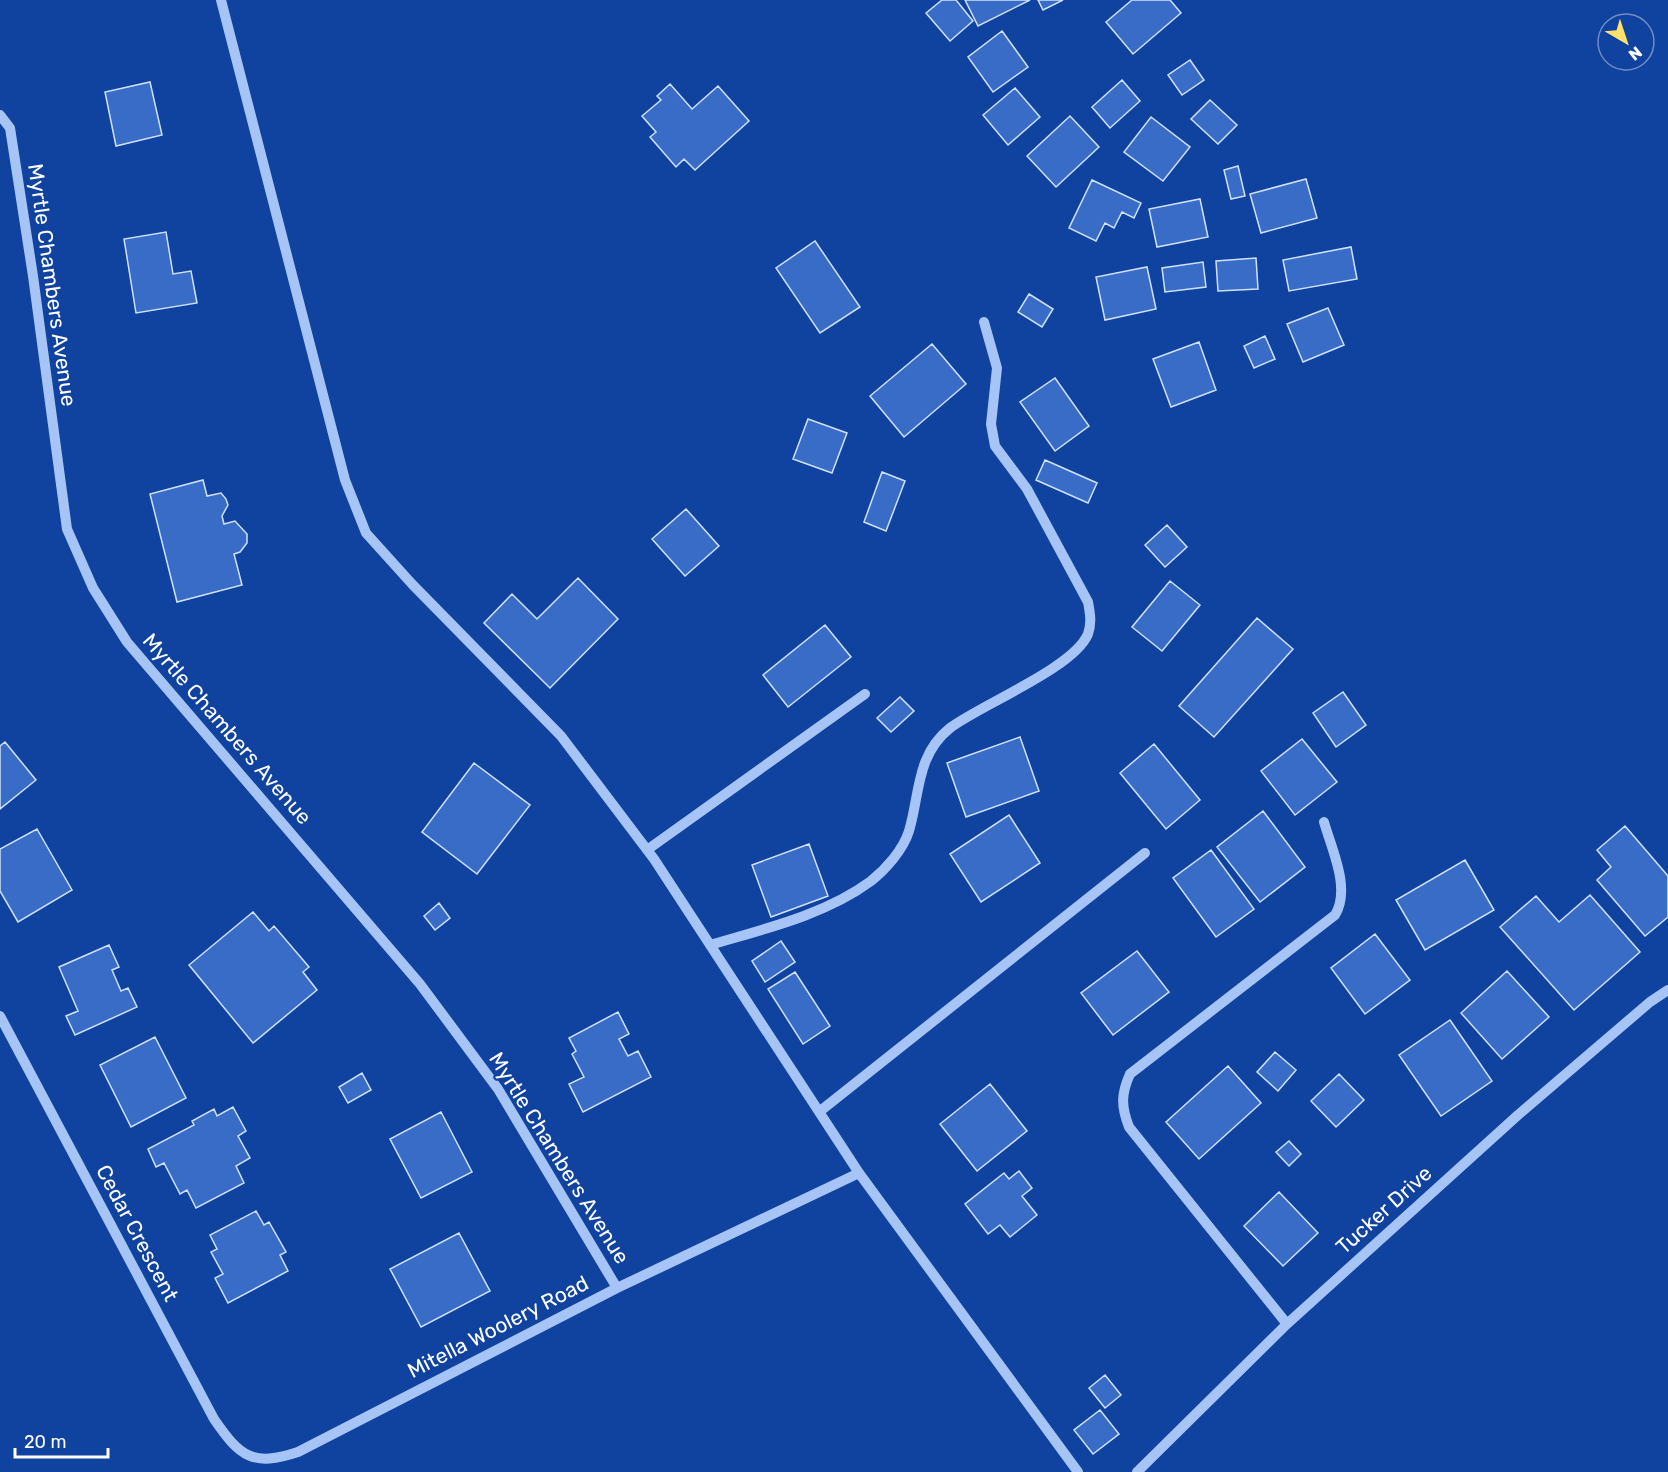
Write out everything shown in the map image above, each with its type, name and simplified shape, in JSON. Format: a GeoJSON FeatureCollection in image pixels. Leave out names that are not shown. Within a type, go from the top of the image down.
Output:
{"type":"FeatureCollection","features":[{"type":"Feature","properties":{"kind":"street"},"geometry":{"type":"LineString","coordinates":[[221,0],[345,480],[366,533],[412,584],[561,736],[647,850],[859,1173],[1078,1472]]}},
{"type":"Feature","properties":{"kind":"street","name":"Myrtle Chambers Avenue"},"geometry":{"type":"LineString","coordinates":[[0,115],[10,128],[33,276],[67,529],[93,588],[127,642],[420,984],[498,1089],[617,1288]]}},
{"type":"Feature","properties":{"kind":"street"},"geometry":{"type":"LineString","coordinates":[[711,945],[790,921],[870,882],[893,859],[905,840],[924,759],[935,743],[949,729],[1014,692],[1074,651],[1088,634],[1091,618],[1088,603],[1027,489],[995,446],[991,424],[997,368],[984,322]]}},
{"type":"Feature","properties":{"kind":"street"},"geometry":{"type":"LineString","coordinates":[[647,850],[865,694]]}},
{"type":"Feature","properties":{"kind":"street"},"geometry":{"type":"LineString","coordinates":[[1287,1324],[1129,1127],[1122,1109],[1122,1092],[1130,1074],[1335,915],[1342,899],[1342,890],[1324,822]]}},
{"type":"Feature","properties":{"kind":"street"},"geometry":{"type":"LineString","coordinates":[[819,1112],[1145,853]]}},
{"type":"Feature","properties":{"kind":"street","name":"Tucker Drive"},"geometry":{"type":"LineString","coordinates":[[1137,1472],[1287,1324],[1518,1115],[1668,990]]}},
{"type":"Feature","properties":{"kind":"street","name":"Cedar Crescent"},"geometry":{"type":"LineString","coordinates":[[0,1016],[214,1419],[231,1444],[251,1457]]}},
{"type":"Feature","properties":{"kind":"street","name":"Mitella Woolery Road"},"geometry":{"type":"LineString","coordinates":[[251,1457],[274,1460],[298,1452],[617,1288],[859,1173]]}},
{"type":"Feature","properties":{"kind":"building"},"geometry":{"type":"Polygon","coordinates":[[[942,0],[956,0],[973,21],[950,41],[926,13],[942,0]]]}},
{"type":"Feature","properties":{"kind":"building"},"geometry":{"type":"Polygon","coordinates":[[[965,0],[1030,0],[978,26],[965,0]]]}},
{"type":"Feature","properties":{"kind":"building"},"geometry":{"type":"Polygon","coordinates":[[[1038,0],[1063,0],[1043,10],[1038,0]]]}},
{"type":"Feature","properties":{"kind":"building"},"geometry":{"type":"Polygon","coordinates":[[[1132,0],[1170,0],[1181,13],[1133,54],[1106,22],[1132,0]]]}},
{"type":"Feature","properties":{"kind":"building"},"geometry":{"type":"Polygon","coordinates":[[[1002,31],[1028,67],[993,92],[968,57],[1002,31]]]}},
{"type":"Feature","properties":{"kind":"building"},"geometry":{"type":"Polygon","coordinates":[[[1190,60],[1204,80],[1182,95],[1168,75],[1190,60]]]}},
{"type":"Feature","properties":{"kind":"building"},"geometry":{"type":"Polygon","coordinates":[[[1122,80],[1140,101],[1110,128],[1092,107],[1122,80]]]}},
{"type":"Feature","properties":{"kind":"building"},"geometry":{"type":"Polygon","coordinates":[[[150,82],[162,135],[116,146],[105,92],[150,82]]]}},
{"type":"Feature","properties":{"kind":"building"},"geometry":{"type":"Polygon","coordinates":[[[670,84],[692,109],[718,86],[749,121],[695,170],[684,159],[676,167],[650,137],[656,132],[642,116],[661,100],[657,96],[670,84]]]}},
{"type":"Feature","properties":{"kind":"building"},"geometry":{"type":"Polygon","coordinates":[[[1015,88],[1040,117],[1008,145],[983,115],[1015,88]]]}},
{"type":"Feature","properties":{"kind":"building"},"geometry":{"type":"Polygon","coordinates":[[[1210,100],[1237,125],[1218,144],[1191,119],[1210,100]]]}},
{"type":"Feature","properties":{"kind":"building"},"geometry":{"type":"Polygon","coordinates":[[[1070,116],[1099,147],[1056,187],[1027,156],[1070,116]]]}},
{"type":"Feature","properties":{"kind":"building"},"geometry":{"type":"Polygon","coordinates":[[[1151,117],[1190,147],[1163,181],[1124,152],[1151,117]]]}},
{"type":"Feature","properties":{"kind":"building"},"geometry":{"type":"Polygon","coordinates":[[[1238,166],[1245,196],[1231,199],[1224,170],[1238,166]]]}},
{"type":"Feature","properties":{"kind":"building"},"geometry":{"type":"Polygon","coordinates":[[[1306,179],[1317,218],[1261,233],[1250,194],[1306,179]]]}},
{"type":"Feature","properties":{"kind":"building"},"geometry":{"type":"Polygon","coordinates":[[[1092,180],[1141,203],[1134,218],[1122,212],[1114,228],[1105,223],[1096,241],[1069,228],[1092,180]]]}},
{"type":"Feature","properties":{"kind":"building"},"geometry":{"type":"Polygon","coordinates":[[[1200,199],[1208,237],[1157,247],[1149,209],[1200,199]]]}},
{"type":"Feature","properties":{"kind":"building"},"geometry":{"type":"Polygon","coordinates":[[[166,232],[173,274],[191,271],[197,303],[136,313],[124,239],[166,232]]]}},
{"type":"Feature","properties":{"kind":"building"},"geometry":{"type":"Polygon","coordinates":[[[815,241],[860,307],[820,333],[776,268],[815,241]]]}},
{"type":"Feature","properties":{"kind":"building"},"geometry":{"type":"Polygon","coordinates":[[[1351,247],[1357,279],[1289,291],[1283,260],[1351,247]]]}},
{"type":"Feature","properties":{"kind":"building"},"geometry":{"type":"Polygon","coordinates":[[[1256,258],[1258,289],[1218,291],[1216,261],[1256,258]]]}},
{"type":"Feature","properties":{"kind":"building"},"geometry":{"type":"Polygon","coordinates":[[[1203,262],[1206,287],[1165,292],[1162,268],[1203,262]]]}},
{"type":"Feature","properties":{"kind":"building"},"geometry":{"type":"Polygon","coordinates":[[[1147,267],[1156,309],[1105,320],[1096,277],[1147,267]]]}},
{"type":"Feature","properties":{"kind":"building"},"geometry":{"type":"Polygon","coordinates":[[[1029,294],[1053,309],[1042,327],[1018,312],[1029,294]]]}},
{"type":"Feature","properties":{"kind":"building"},"geometry":{"type":"Polygon","coordinates":[[[1328,308],[1344,345],[1303,362],[1287,324],[1328,308]]]}},
{"type":"Feature","properties":{"kind":"building"},"geometry":{"type":"Polygon","coordinates":[[[1265,336],[1275,359],[1254,368],[1244,346],[1265,336]]]}},
{"type":"Feature","properties":{"kind":"building"},"geometry":{"type":"Polygon","coordinates":[[[1199,342],[1216,390],[1171,407],[1153,359],[1199,342]]]}},
{"type":"Feature","properties":{"kind":"building"},"geometry":{"type":"Polygon","coordinates":[[[932,344],[966,384],[904,437],[870,396],[932,344]]]}},
{"type":"Feature","properties":{"kind":"building"},"geometry":{"type":"Polygon","coordinates":[[[1055,378],[1089,426],[1055,451],[1020,402],[1055,378]]]}},
{"type":"Feature","properties":{"kind":"building"},"geometry":{"type":"Polygon","coordinates":[[[808,419],[847,433],[832,473],[793,459],[808,419]]]}},
{"type":"Feature","properties":{"kind":"building"},"geometry":{"type":"Polygon","coordinates":[[[1045,460],[1097,483],[1088,503],[1036,480],[1045,460]]]}},
{"type":"Feature","properties":{"kind":"building"},"geometry":{"type":"Polygon","coordinates":[[[882,472],[905,481],[886,531],[864,522],[882,472]]]}},
{"type":"Feature","properties":{"kind":"building"},"geometry":{"type":"Polygon","coordinates":[[[203,480],[207,496],[221,493],[226,499],[228,505],[222,516],[224,524],[235,521],[247,534],[247,543],[240,552],[234,554],[242,585],[177,602],[150,494],[203,480]]]}},
{"type":"Feature","properties":{"kind":"building"},"geometry":{"type":"Polygon","coordinates":[[[686,509],[719,546],[685,576],[652,539],[686,509]]]}},
{"type":"Feature","properties":{"kind":"building"},"geometry":{"type":"Polygon","coordinates":[[[1167,525],[1187,547],[1165,567],[1145,545],[1167,525]]]}},
{"type":"Feature","properties":{"kind":"building"},"geometry":{"type":"Polygon","coordinates":[[[578,578],[618,619],[550,688],[484,623],[512,594],[537,619],[578,578]]]}},
{"type":"Feature","properties":{"kind":"building"},"geometry":{"type":"Polygon","coordinates":[[[1170,581],[1200,605],[1162,651],[1132,627],[1170,581]]]}},
{"type":"Feature","properties":{"kind":"building"},"geometry":{"type":"Polygon","coordinates":[[[1257,618],[1293,649],[1214,737],[1179,706],[1257,618]]]}},
{"type":"Feature","properties":{"kind":"building"},"geometry":{"type":"Polygon","coordinates":[[[825,625],[851,657],[788,707],[763,675],[825,625]]]}},
{"type":"Feature","properties":{"kind":"building"},"geometry":{"type":"Polygon","coordinates":[[[1343,692],[1366,725],[1336,747],[1313,713],[1343,692]]]}},
{"type":"Feature","properties":{"kind":"building"},"geometry":{"type":"Polygon","coordinates":[[[900,697],[914,711],[891,732],[877,718],[900,697]]]}},
{"type":"Feature","properties":{"kind":"building"},"geometry":{"type":"Polygon","coordinates":[[[1020,737],[1039,791],[966,817],[947,763],[1020,737]]]}},
{"type":"Feature","properties":{"kind":"building"},"geometry":{"type":"Polygon","coordinates":[[[1302,739],[1337,782],[1295,815],[1261,771],[1302,739]]]}},
{"type":"Feature","properties":{"kind":"building"},"geometry":{"type":"Polygon","coordinates":[[[5,742],[36,780],[0,809],[0,746],[5,742]]]}},
{"type":"Feature","properties":{"kind":"building"},"geometry":{"type":"Polygon","coordinates":[[[1154,744],[1200,800],[1166,829],[1120,773],[1154,744]]]}},
{"type":"Feature","properties":{"kind":"building"},"geometry":{"type":"Polygon","coordinates":[[[474,763],[530,805],[477,874],[422,832],[474,763]]]}},
{"type":"Feature","properties":{"kind":"building"},"geometry":{"type":"Polygon","coordinates":[[[1263,811],[1305,867],[1260,902],[1217,847],[1263,811]]]}},
{"type":"Feature","properties":{"kind":"building"},"geometry":{"type":"Polygon","coordinates":[[[1009,815],[1040,863],[981,902],[950,854],[1009,815]]]}},
{"type":"Feature","properties":{"kind":"building"},"geometry":{"type":"Polygon","coordinates":[[[1625,826],[1668,876],[1668,917],[1645,936],[1597,880],[1611,867],[1597,850],[1625,826]]]}},
{"type":"Feature","properties":{"kind":"building"},"geometry":{"type":"Polygon","coordinates":[[[37,829],[72,890],[18,922],[0,891],[0,849],[37,829]]]}},
{"type":"Feature","properties":{"kind":"building"},"geometry":{"type":"Polygon","coordinates":[[[809,844],[828,896],[771,917],[752,865],[809,844]]]}},
{"type":"Feature","properties":{"kind":"building"},"geometry":{"type":"Polygon","coordinates":[[[1211,850],[1254,909],[1216,937],[1173,878],[1211,850]]]}},
{"type":"Feature","properties":{"kind":"building"},"geometry":{"type":"Polygon","coordinates":[[[1465,860],[1494,910],[1425,950],[1396,900],[1465,860]]]}},
{"type":"Feature","properties":{"kind":"building"},"geometry":{"type":"Polygon","coordinates":[[[1590,895],[1640,952],[1574,1010],[1500,927],[1536,896],[1559,922],[1590,895]]]}},
{"type":"Feature","properties":{"kind":"building"},"geometry":{"type":"Polygon","coordinates":[[[439,903],[450,918],[435,930],[424,916],[439,903]]]}},
{"type":"Feature","properties":{"kind":"building"},"geometry":{"type":"Polygon","coordinates":[[[253,912],[269,931],[274,926],[309,967],[303,972],[317,990],[253,1043],[189,965],[253,912]]]}},
{"type":"Feature","properties":{"kind":"building"},"geometry":{"type":"Polygon","coordinates":[[[1375,934],[1410,980],[1365,1014],[1331,968],[1375,934]]]}},
{"type":"Feature","properties":{"kind":"building"},"geometry":{"type":"Polygon","coordinates":[[[781,941],[795,962],[765,982],[752,961],[781,941]]]}},
{"type":"Feature","properties":{"kind":"building"},"geometry":{"type":"Polygon","coordinates":[[[109,945],[119,967],[112,970],[121,991],[128,988],[137,1007],[75,1035],[66,1016],[78,1011],[59,967],[109,945]]]}},
{"type":"Feature","properties":{"kind":"building"},"geometry":{"type":"Polygon","coordinates":[[[1137,951],[1169,992],[1113,1035],[1081,993],[1137,951]]]}},
{"type":"Feature","properties":{"kind":"building"},"geometry":{"type":"Polygon","coordinates":[[[1507,971],[1549,1017],[1502,1059],[1461,1013],[1507,971]]]}},
{"type":"Feature","properties":{"kind":"building"},"geometry":{"type":"Polygon","coordinates":[[[795,972],[830,1026],[803,1044],[768,989],[795,972]]]}},
{"type":"Feature","properties":{"kind":"building"},"geometry":{"type":"Polygon","coordinates":[[[618,1012],[629,1034],[619,1039],[628,1056],[638,1051],[651,1077],[583,1112],[569,1084],[584,1077],[572,1054],[576,1051],[569,1038],[618,1012]]]}},
{"type":"Feature","properties":{"kind":"building"},"geometry":{"type":"Polygon","coordinates":[[[1450,1020],[1492,1081],[1441,1116],[1399,1055],[1450,1020]]]}},
{"type":"Feature","properties":{"kind":"building"},"geometry":{"type":"Polygon","coordinates":[[[155,1037],[186,1098],[131,1127],[100,1065],[155,1037]]]}},
{"type":"Feature","properties":{"kind":"building"},"geometry":{"type":"Polygon","coordinates":[[[1275,1052],[1296,1070],[1278,1091],[1257,1072],[1275,1052]]]}},
{"type":"Feature","properties":{"kind":"building"},"geometry":{"type":"Polygon","coordinates":[[[1228,1066],[1261,1103],[1199,1159],[1166,1122],[1228,1066]]]}},
{"type":"Feature","properties":{"kind":"building"},"geometry":{"type":"Polygon","coordinates":[[[362,1073],[371,1090],[348,1103],[339,1087],[362,1073]]]}},
{"type":"Feature","properties":{"kind":"building"},"geometry":{"type":"Polygon","coordinates":[[[1339,1074],[1364,1100],[1336,1127],[1311,1101],[1339,1074]]]}},
{"type":"Feature","properties":{"kind":"building"},"geometry":{"type":"Polygon","coordinates":[[[990,1084],[1027,1131],[977,1171],[940,1124],[990,1084]]]}},
{"type":"Feature","properties":{"kind":"building"},"geometry":{"type":"Polygon","coordinates":[[[233,1107],[246,1131],[238,1136],[250,1158],[236,1166],[244,1183],[196,1208],[187,1190],[180,1194],[164,1163],[156,1167],[148,1149],[194,1125],[192,1121],[214,1109],[217,1116],[233,1107]]]}},
{"type":"Feature","properties":{"kind":"building"},"geometry":{"type":"Polygon","coordinates":[[[441,1112],[472,1172],[421,1198],[390,1139],[441,1112]]]}},
{"type":"Feature","properties":{"kind":"building"},"geometry":{"type":"Polygon","coordinates":[[[1289,1141],[1301,1154],[1289,1166],[1276,1152],[1289,1141]]]}},
{"type":"Feature","properties":{"kind":"building"},"geometry":{"type":"Polygon","coordinates":[[[1019,1171],[1032,1188],[1022,1196],[1037,1215],[1010,1237],[1000,1225],[988,1234],[965,1204],[1004,1173],[1009,1179],[1019,1171]]]}},
{"type":"Feature","properties":{"kind":"building"},"geometry":{"type":"Polygon","coordinates":[[[1279,1192],[1318,1233],[1283,1266],[1244,1226],[1279,1192]]]}},
{"type":"Feature","properties":{"kind":"building"},"geometry":{"type":"Polygon","coordinates":[[[256,1211],[264,1225],[269,1222],[286,1252],[280,1255],[288,1271],[228,1303],[215,1278],[223,1274],[211,1252],[217,1249],[210,1235],[256,1211]]]}},
{"type":"Feature","properties":{"kind":"building"},"geometry":{"type":"Polygon","coordinates":[[[459,1233],[490,1291],[421,1327],[390,1269],[459,1233]]]}},
{"type":"Feature","properties":{"kind":"building"},"geometry":{"type":"Polygon","coordinates":[[[1105,1375],[1121,1395],[1105,1408],[1089,1388],[1105,1375]]]}},
{"type":"Feature","properties":{"kind":"building"},"geometry":{"type":"Polygon","coordinates":[[[1100,1410],[1119,1434],[1093,1454],[1074,1430],[1100,1410]]]}}]}
